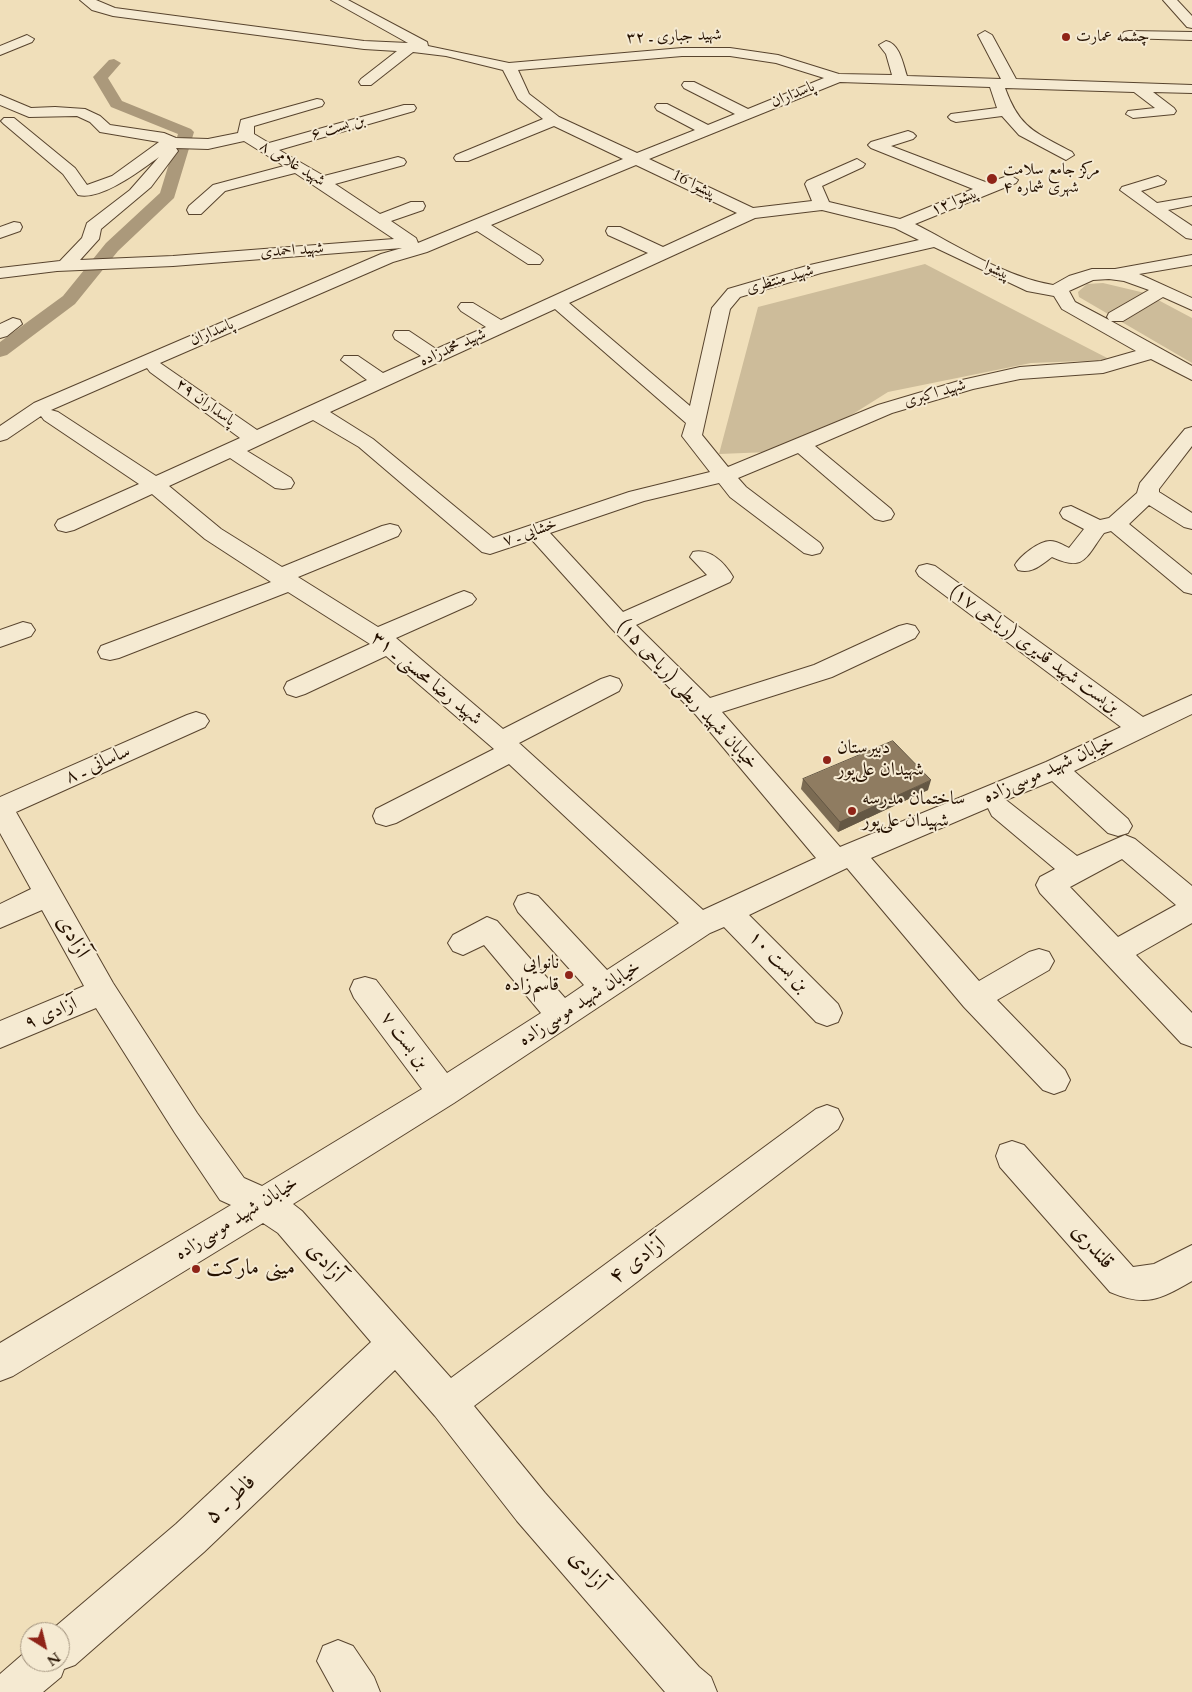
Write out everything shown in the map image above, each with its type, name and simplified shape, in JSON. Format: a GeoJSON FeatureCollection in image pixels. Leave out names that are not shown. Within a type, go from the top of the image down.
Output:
{"type":"FeatureCollection","features":[{"type":"Feature","properties":{"kind":"street"},"geometry":{"type":"LineString","coordinates":[[87,0],[97,7],[113,12],[270,31],[364,46],[411,47],[432,50]]}},
{"type":"Feature","properties":{"kind":"street"},"geometry":{"type":"LineString","coordinates":[[338,0],[432,50]]}},
{"type":"Feature","properties":{"kind":"street"},"geometry":{"type":"LineString","coordinates":[[1170,0],[1192,24]]}},
{"type":"Feature","properties":{"kind":"street"},"geometry":{"type":"LineString","coordinates":[[985,35],[1004,84],[1006,111],[1024,132],[1066,155]]}},
{"type":"Feature","properties":{"kind":"street"},"geometry":{"type":"LineString","coordinates":[[1129,35],[1192,36]]}},
{"type":"Feature","properties":{"kind":"street"},"geometry":{"type":"LineString","coordinates":[[0,51],[27,39]]}},
{"type":"Feature","properties":{"kind":"street"},"geometry":{"type":"LineString","coordinates":[[886,45],[893,54],[900,80]]}},
{"type":"Feature","properties":{"kind":"street"},"geometry":{"type":"LineString","coordinates":[[366,82],[411,47]]}},
{"type":"Feature","properties":{"kind":"street","name":"شهید جباری ـ ۳۲"},"geometry":{"type":"LineString","coordinates":[[432,50],[510,67],[682,52],[730,52],[758,55],[795,63],[838,78]]}},
{"type":"Feature","properties":{"kind":"street"},"geometry":{"type":"LineString","coordinates":[[733,67],[758,55]]}},
{"type":"Feature","properties":{"kind":"street","name":"پیشوا 16"},"geometry":{"type":"LineString","coordinates":[[510,67],[522,96],[554,120],[751,213]]}},
{"type":"Feature","properties":{"kind":"street","name":"پاسداران"},"geometry":{"type":"LineString","coordinates":[[4,432],[41,407],[416,245],[478,224],[838,78],[1192,89]]}},
{"type":"Feature","properties":{"kind":"street"},"geometry":{"type":"LineString","coordinates":[[689,85],[747,114]]}},
{"type":"Feature","properties":{"kind":"street"},"geometry":{"type":"LineString","coordinates":[[1133,114],[1169,111],[1137,88]]}},
{"type":"Feature","properties":{"kind":"street"},"geometry":{"type":"LineString","coordinates":[[0,99],[29,113]]}},
{"type":"Feature","properties":{"kind":"street","name":"۸ شهید غلامی"},"geometry":{"type":"LineString","coordinates":[[317,103],[246,123],[246,136],[322,182],[416,245]]}},
{"type":"Feature","properties":{"kind":"street"},"geometry":{"type":"LineString","coordinates":[[662,106],[707,130]]}},
{"type":"Feature","properties":{"kind":"street","name":"بن بست ۶"},"geometry":{"type":"LineString","coordinates":[[268,148],[408,108]]}},
{"type":"Feature","properties":{"kind":"street"},"geometry":{"type":"LineString","coordinates":[[956,117],[1006,111]]}},
{"type":"Feature","properties":{"kind":"street"},"geometry":{"type":"LineString","coordinates":[[4,122],[29,113],[80,112],[95,119],[105,129],[164,138],[172,142],[208,144],[246,136]]}},
{"type":"Feature","properties":{"kind":"street"},"geometry":{"type":"LineString","coordinates":[[462,158],[554,120]]}},
{"type":"Feature","properties":{"kind":"street"},"geometry":{"type":"LineString","coordinates":[[4,122],[69,172],[84,192],[118,179],[172,142]]}},
{"type":"Feature","properties":{"kind":"street"},"geometry":{"type":"LineString","coordinates":[[908,136],[876,145],[988,189]]}},
{"type":"Feature","properties":{"kind":"street"},"geometry":{"type":"LineString","coordinates":[[71,265],[90,239],[92,227],[133,196],[162,167],[172,142]]}},
{"type":"Feature","properties":{"kind":"street"},"geometry":{"type":"LineString","coordinates":[[322,182],[398,162]]}},
{"type":"Feature","properties":{"kind":"street"},"geometry":{"type":"LineString","coordinates":[[822,205],[813,184],[857,164]]}},
{"type":"Feature","properties":{"kind":"street"},"geometry":{"type":"LineString","coordinates":[[195,210],[218,188],[298,167]]}},
{"type":"Feature","properties":{"kind":"street","name":"پیشوا ۱۲"},"geometry":{"type":"LineString","coordinates":[[901,224],[1010,180]]}},
{"type":"Feature","properties":{"kind":"street"},"geometry":{"type":"LineString","coordinates":[[1158,181],[1128,190],[1192,234]]}},
{"type":"Feature","properties":{"kind":"street"},"geometry":{"type":"LineString","coordinates":[[1155,208],[1189,201]]}},
{"type":"Feature","properties":{"kind":"street","name":"پیشوا"},"geometry":{"type":"LineString","coordinates":[[751,213],[822,205],[901,224],[998,272],[1033,287],[1061,292]]}},
{"type":"Feature","properties":{"kind":"street"},"geometry":{"type":"LineString","coordinates":[[380,220],[417,206]]}},
{"type":"Feature","properties":{"kind":"street","name":"شهید محمدزاده"},"geometry":{"type":"LineString","coordinates":[[66,525],[230,448],[751,213]]}},
{"type":"Feature","properties":{"kind":"street"},"geometry":{"type":"LineString","coordinates":[[478,224],[534,260]]}},
{"type":"Feature","properties":{"kind":"street"},"geometry":{"type":"LineString","coordinates":[[614,231],[662,253]]}},
{"type":"Feature","properties":{"kind":"street","name":"شهید منتظری"},"geometry":{"type":"LineString","coordinates":[[727,475],[710,459],[692,436],[697,422],[721,308],[734,293],[816,269],[936,241]]}},
{"type":"Feature","properties":{"kind":"street","name":"پاسداران"},"geometry":{"type":"LineString","coordinates":[[4,432],[51,416],[157,368],[397,266],[416,245]]}},
{"type":"Feature","properties":{"kind":"street","name":"شهید احمدی"},"geometry":{"type":"LineString","coordinates":[[2,271],[71,265],[416,245]]}},
{"type":"Feature","properties":{"kind":"street"},"geometry":{"type":"LineString","coordinates":[[1192,260],[1113,274],[1087,275],[1071,280],[1059,289],[1068,305],[1192,374]]}},
{"type":"Feature","properties":{"kind":"street"},"geometry":{"type":"LineString","coordinates":[[1113,274],[1147,282],[1192,305]]}},
{"type":"Feature","properties":{"kind":"street"},"geometry":{"type":"LineString","coordinates":[[1116,317],[1162,290]]}},
{"type":"Feature","properties":{"kind":"street"},"geometry":{"type":"LineString","coordinates":[[556,301],[697,422]]}},
{"type":"Feature","properties":{"kind":"street"},"geometry":{"type":"LineString","coordinates":[[467,307],[499,327]]}},
{"type":"Feature","properties":{"kind":"street"},"geometry":{"type":"LineString","coordinates":[[402,335],[434,356]]}},
{"type":"Feature","properties":{"kind":"street","name":"شهید اکبری"},"geometry":{"type":"LineString","coordinates":[[727,475],[886,408],[969,384],[1020,373],[1104,367],[1153,352]]}},
{"type":"Feature","properties":{"kind":"street"},"geometry":{"type":"LineString","coordinates":[[351,360],[380,381]]}},
{"type":"Feature","properties":{"kind":"street","name":"پاسداران ۲۹"},"geometry":{"type":"LineString","coordinates":[[157,368],[254,438]]}},
{"type":"Feature","properties":{"kind":"street","name":"خشایی ـ ۷"},"geometry":{"type":"LineString","coordinates":[[313,411],[366,443],[490,547],[605,506],[700,479],[727,475]]}},
{"type":"Feature","properties":{"kind":"street","name":"شهید رضا محسنی ـ ۳۱"},"geometry":{"type":"LineString","coordinates":[[51,416],[154,484],[213,534],[331,611],[383,641],[506,746],[700,925]]}},
{"type":"Feature","properties":{"kind":"street"},"geometry":{"type":"LineString","coordinates":[[1148,495],[1148,488],[1192,433]]}},
{"type":"Feature","properties":{"kind":"street"},"geometry":{"type":"LineString","coordinates":[[800,445],[883,514]]}},
{"type":"Feature","properties":{"kind":"street"},"geometry":{"type":"LineString","coordinates":[[230,448],[283,483]]}},
{"type":"Feature","properties":{"kind":"street"},"geometry":{"type":"LineString","coordinates":[[727,475],[738,492],[812,548]]}},
{"type":"Feature","properties":{"kind":"street"},"geometry":{"type":"LineString","coordinates":[[1148,495],[1192,522]]}},
{"type":"Feature","properties":{"kind":"street"},"geometry":{"type":"LineString","coordinates":[[1026,565],[1050,548],[1073,558],[1106,526],[1148,495]]}},
{"type":"Feature","properties":{"kind":"street"},"geometry":{"type":"LineString","coordinates":[[1071,513],[1106,526],[1192,587]]}},
{"type":"Feature","properties":{"kind":"street"},"geometry":{"type":"LineString","coordinates":[[110,652],[285,580],[390,531]]}},
{"type":"Feature","properties":{"kind":"street","name":"خیابان شهید ربطی (ریاحی ۱۵)"},"geometry":{"type":"LineString","coordinates":[[536,531],[620,623],[705,709],[843,858],[1054,1080]]}},
{"type":"Feature","properties":{"kind":"street"},"geometry":{"type":"LineString","coordinates":[[620,623],[722,577],[701,557]]}},
{"type":"Feature","properties":{"kind":"street","name":"بن‌بست شهید قدیری (ریاحی ۱۷)"},"geometry":{"type":"LineString","coordinates":[[927,572],[1015,638],[1142,728]]}},
{"type":"Feature","properties":{"kind":"street"},"geometry":{"type":"LineString","coordinates":[[296,688],[464,599]]}},
{"type":"Feature","properties":{"kind":"street"},"geometry":{"type":"LineString","coordinates":[[1015,638],[1037,627]]}},
{"type":"Feature","properties":{"kind":"street"},"geometry":{"type":"LineString","coordinates":[[0,639],[23,630]]}},
{"type":"Feature","properties":{"kind":"street"},"geometry":{"type":"LineString","coordinates":[[705,709],[823,672],[907,632]]}},
{"type":"Feature","properties":{"kind":"street"},"geometry":{"type":"LineString","coordinates":[[386,816],[610,685]]}},
{"type":"Feature","properties":{"kind":"street","name":"خیابان شهید موسی‌زاده"},"geometry":{"type":"LineString","coordinates":[[0,1363],[154,1271],[443,1093],[700,925],[843,858],[1055,769],[1192,704]]}},
{"type":"Feature","properties":{"kind":"street","name":"ساسانی ـ ۸"},"geometry":{"type":"LineString","coordinates":[[0,808],[196,721]]}},
{"type":"Feature","properties":{"kind":"street"},"geometry":{"type":"LineString","coordinates":[[1055,769],[1121,836],[1186,886]]}},
{"type":"Feature","properties":{"kind":"street","name":"آزادی"},"geometry":{"type":"LineString","coordinates":[[0,808],[102,992],[186,1123],[232,1190],[263,1203],[290,1222],[448,1403],[531,1507],[684,1682],[696,1692]]}},
{"type":"Feature","properties":{"kind":"street"},"geometry":{"type":"LineString","coordinates":[[1001,809],[1074,869]]}},
{"type":"Feature","properties":{"kind":"street"},"geometry":{"type":"LineString","coordinates":[[1121,836],[1050,885],[1189,1027]]}},
{"type":"Feature","properties":{"kind":"street"},"geometry":{"type":"LineString","coordinates":[[0,917],[48,894]]}},
{"type":"Feature","properties":{"kind":"street"},"geometry":{"type":"LineString","coordinates":[[528,904],[605,988]]}},
{"type":"Feature","properties":{"kind":"street"},"geometry":{"type":"LineString","coordinates":[[1115,953],[1192,909]]}},
{"type":"Feature","properties":{"kind":"street","name":"بن بست ۱۰"},"geometry":{"type":"LineString","coordinates":[[728,912],[827,1013]]}},
{"type":"Feature","properties":{"kind":"street"},"geometry":{"type":"LineString","coordinates":[[475,936],[562,1016]]}},
{"type":"Feature","properties":{"kind":"street"},"geometry":{"type":"LineString","coordinates":[[975,998],[1039,961]]}},
{"type":"Feature","properties":{"kind":"street","name":"بن بست ۷"},"geometry":{"type":"LineString","coordinates":[[365,989],[443,1093]]}},
{"type":"Feature","properties":{"kind":"street","name":"آزادی ۹"},"geometry":{"type":"LineString","coordinates":[[0,1035],[102,992]]}},
{"type":"Feature","properties":{"kind":"street","name":"آزادی ۴"},"geometry":{"type":"LineString","coordinates":[[448,1403],[827,1119]]}},
{"type":"Feature","properties":{"kind":"street","name":"قلندری"},"geometry":{"type":"LineString","coordinates":[[1012,1156],[1122,1280],[1131,1285],[1148,1284],[1192,1262]]}},
{"type":"Feature","properties":{"kind":"street","name":"فاطر ـ ۵"},"geometry":{"type":"LineString","coordinates":[[70,1641],[190,1538],[396,1344]]}},
{"type":"Feature","properties":{"kind":"street"},"geometry":{"type":"LineString","coordinates":[[11,1692],[34,1672]]}},
{"type":"Feature","properties":{"kind":"shaded area"},"geometry":{"type":"Polygon","coordinates":[[[925,264],[1111,360],[1031,363],[888,392],[794,451],[719,454],[758,307],[925,264]]]}},
{"type":"Feature","properties":{"kind":"shaded area"},"geometry":{"type":"Polygon","coordinates":[[[1103,283],[1145,293],[1192,318],[1192,363],[1079,297],[1078,292],[1087,284],[1103,283]]]}},
{"type":"Feature","properties":{"kind":"building","name":"ساختمان مدرسه شهیدان علی‌پور"},"geometry":{"type":"Polygon","coordinates":[[[893,741],[931,780],[840,822],[803,779],[893,741]]]}},
{"type":"Feature","properties":{"kind":"waterway"},"geometry":{"type":"LineString","coordinates":[[0,351],[69,300],[112,247],[168,195],[179,151],[186,132],[116,104],[100,77],[114,63]]}},
{"type":"Feature","properties":{"kind":"place","name":"چشمه عمارت"},"geometry":{"type":"Point","coordinates":[1066,37]}},
{"type":"Feature","properties":{"kind":"place","name":"مرکز جامع سلامت شهری شماره ۴"},"geometry":{"type":"Point","coordinates":[992,179]}},
{"type":"Feature","properties":{"kind":"place","name":"دبیرستان شهیدان علی‌پور"},"geometry":{"type":"Point","coordinates":[827,760]}},
{"type":"Feature","properties":{"kind":"place","name":"ساختمان مدرسه شهیدان علی‌پور"},"geometry":{"type":"Point","coordinates":[852,811]}},
{"type":"Feature","properties":{"kind":"place","name":"نانوایی قاسم‌زاده"},"geometry":{"type":"Point","coordinates":[569,975]}},
{"type":"Feature","properties":{"kind":"place","name":"مینی مارکت"},"geometry":{"type":"Point","coordinates":[196,1269]}}]}
